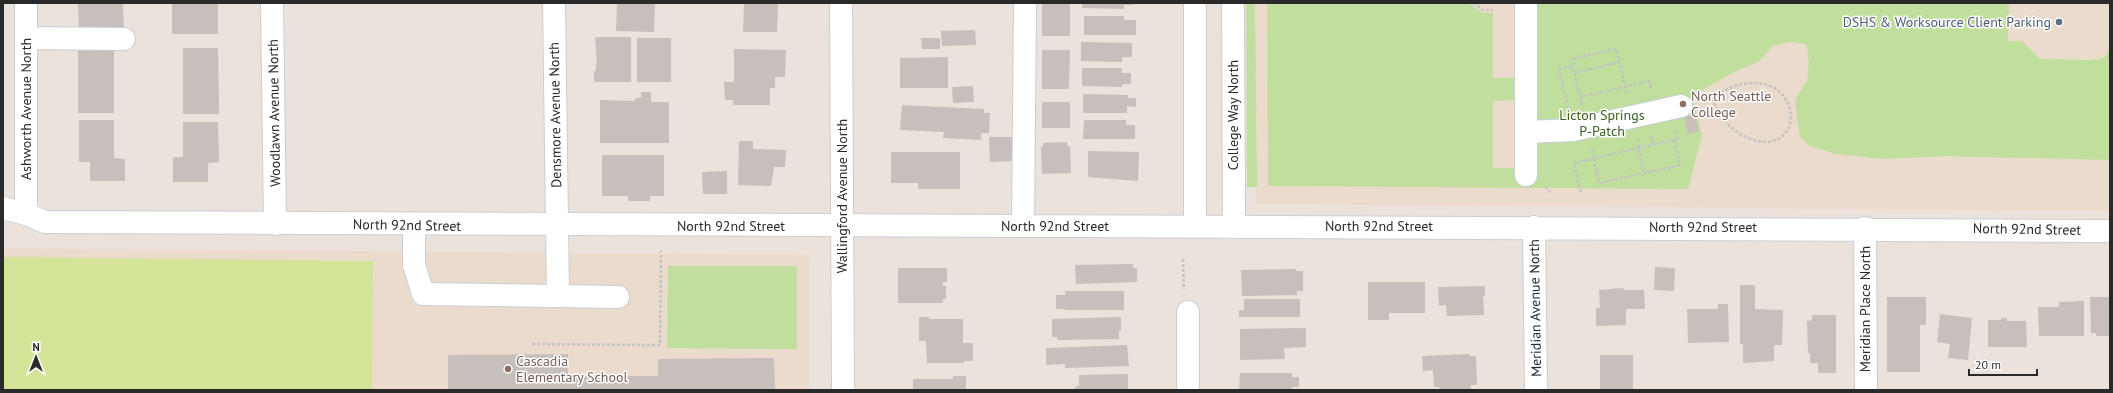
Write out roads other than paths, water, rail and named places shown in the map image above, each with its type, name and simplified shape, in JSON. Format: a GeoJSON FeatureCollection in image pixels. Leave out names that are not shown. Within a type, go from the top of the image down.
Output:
{"type":"FeatureCollection","features":[{"type":"Feature","properties":{"kind":"street","name":"Ashworth Avenue North"},"geometry":{"type":"LineString","coordinates":[[26,3],[26,214]]}},
{"type":"Feature","properties":{"kind":"street","name":"Woodlawn Avenue North"},"geometry":{"type":"LineString","coordinates":[[272,3],[275,224]]}},
{"type":"Feature","properties":{"kind":"street","name":"Densmore Avenue North"},"geometry":{"type":"LineString","coordinates":[[554,3],[558,296]]}},
{"type":"Feature","properties":{"kind":"street","name":"Wallingford Avenue North"},"geometry":{"type":"LineString","coordinates":[[841,3],[843,390]]}},
{"type":"Feature","properties":{"kind":"street"},"geometry":{"type":"LineString","coordinates":[[1023,225],[1025,3]]}},
{"type":"Feature","properties":{"kind":"street"},"geometry":{"type":"LineString","coordinates":[[1194,3],[1195,226]]}},
{"type":"Feature","properties":{"kind":"street","name":"College Way North"},"geometry":{"type":"LineString","coordinates":[[1233,3],[1234,226]]}},
{"type":"Feature","properties":{"kind":"street"},"geometry":{"type":"LineString","coordinates":[[1526,3],[1526,175]]}},
{"type":"Feature","properties":{"kind":"street"},"geometry":{"type":"LineString","coordinates":[[26,38],[124,39]]}},
{"type":"Feature","properties":{"kind":"street"},"geometry":{"type":"LineString","coordinates":[[1526,132],[1573,130],[1681,106]]}},
{"type":"Feature","properties":{"kind":"street","name":"North 92nd Street"},"geometry":{"type":"LineString","coordinates":[[3,208],[26,214],[44,222],[556,227],[1023,225],[2110,230]]}},
{"type":"Feature","properties":{"kind":"street"},"geometry":{"type":"LineString","coordinates":[[414,225],[414,264],[423,294],[618,297]]}},
{"type":"Feature","properties":{"kind":"street","name":"Meridian Avenue North"},"geometry":{"type":"LineString","coordinates":[[1534,227],[1536,390]]}},
{"type":"Feature","properties":{"kind":"street","name":"Meridian Place North"},"geometry":{"type":"LineString","coordinates":[[1865,228],[1866,390]]}},
{"type":"Feature","properties":{"kind":"street"},"geometry":{"type":"LineString","coordinates":[[1186,301],[1188,390]]}},
{"type":"Feature","properties":{"kind":"place","name":"DSHS & Worksource Client Parking"},"geometry":{"type":"Point","coordinates":[2059,22]}},
{"type":"Feature","properties":{"kind":"place","name":"North Seattle College"},"geometry":{"type":"Point","coordinates":[1683,104]}},
{"type":"Feature","properties":{"kind":"place","name":"Cascadia Elementary School"},"geometry":{"type":"Point","coordinates":[508,369]}},
{"type":"Feature","properties":{"kind":"park label","name":"Licton Springs P-Patch"},"geometry":{"type":"Point","coordinates":[1602,124]}}]}
